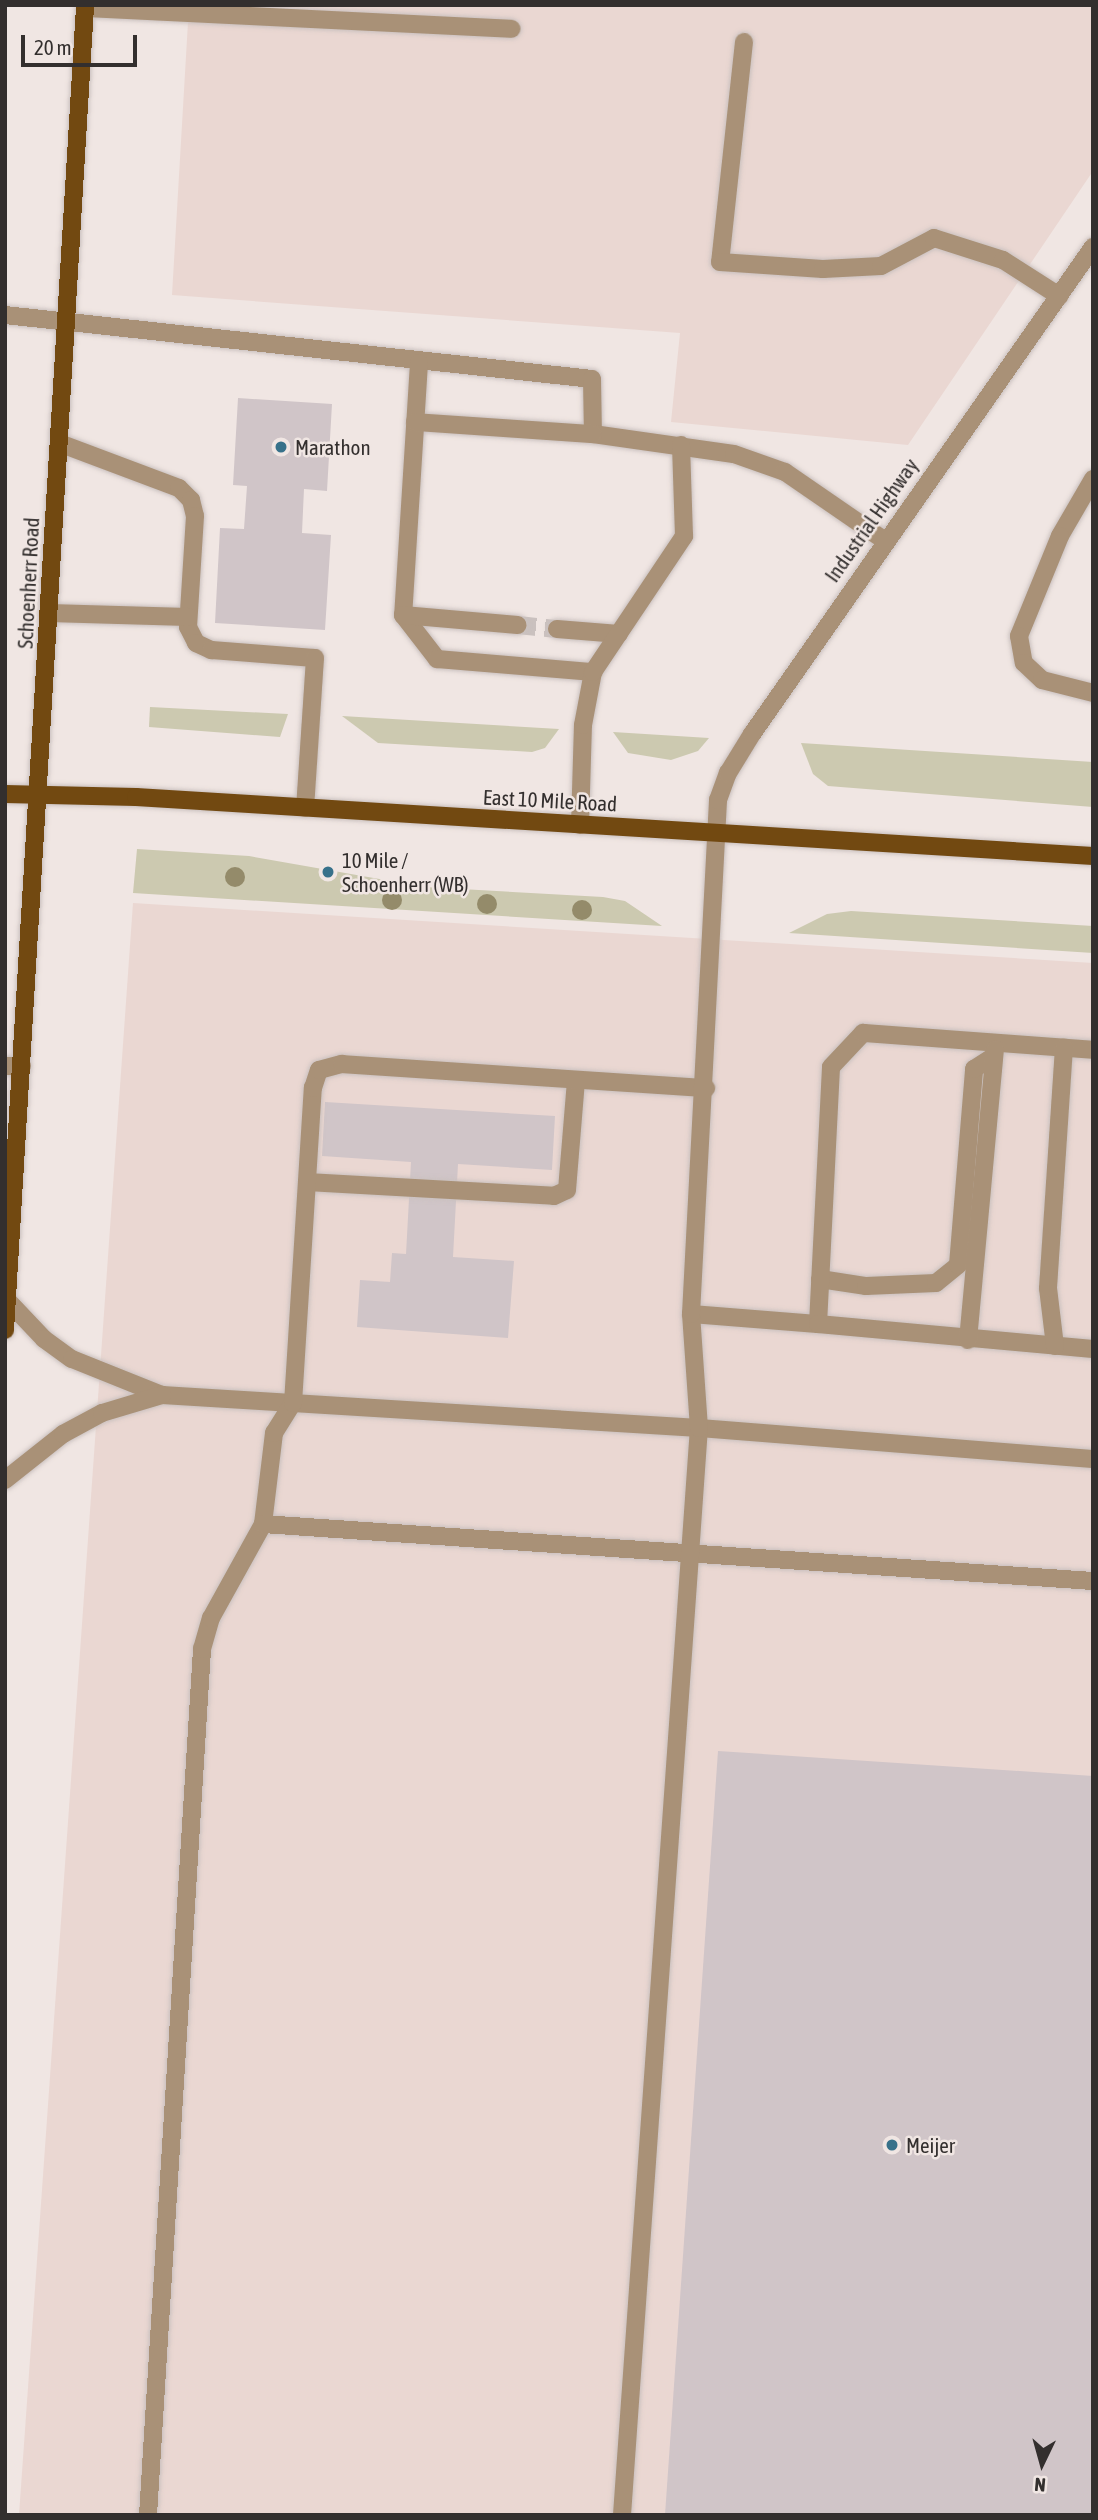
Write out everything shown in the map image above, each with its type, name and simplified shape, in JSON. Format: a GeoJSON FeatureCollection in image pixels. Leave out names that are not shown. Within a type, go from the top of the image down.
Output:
{"type":"FeatureCollection","features":[{"type":"Feature","properties":{"kind":"main road","name":"Schoenherr Road"},"geometry":{"type":"LineString","coordinates":[[5,1330],[14,1066],[38,793],[85,7]]}},
{"type":"Feature","properties":{"kind":"main road","name":"East 10 Mile Road"},"geometry":{"type":"LineString","coordinates":[[5,794],[38,793],[305,808],[1093,856]]}},
{"type":"Feature","properties":{"kind":"street"},"geometry":{"type":"LineString","coordinates":[[85,7],[511,29]]}},
{"type":"Feature","properties":{"kind":"street"},"geometry":{"type":"LineString","coordinates":[[744,41],[720,262],[823,269],[881,266],[934,238],[1003,260],[1059,296]]}},
{"type":"Feature","properties":{"kind":"street","name":"Industrial Highway"},"geometry":{"type":"LineString","coordinates":[[622,2515],[699,1428],[691,1314],[706,1088],[718,800],[728,773],[884,540],[1093,247]]}},
{"type":"Feature","properties":{"kind":"street"},"geometry":{"type":"LineString","coordinates":[[5,314],[419,363],[592,379],[593,435]]}},
{"type":"Feature","properties":{"kind":"street"},"geometry":{"type":"LineString","coordinates":[[419,363],[403,615],[437,659],[593,672]]}},
{"type":"Feature","properties":{"kind":"street"},"geometry":{"type":"LineString","coordinates":[[415,422],[593,435],[734,454],[785,472],[884,540]]}},
{"type":"Feature","properties":{"kind":"street"},"geometry":{"type":"LineString","coordinates":[[59,443],[179,488],[191,500],[195,516],[188,617],[196,643],[211,650],[315,657],[305,808]]}},
{"type":"Feature","properties":{"kind":"street"},"geometry":{"type":"LineString","coordinates":[[580,825],[583,725],[593,672],[684,536],[681,445]]}},
{"type":"Feature","properties":{"kind":"street"},"geometry":{"type":"LineString","coordinates":[[1093,480],[1060,536],[1019,636],[1024,663],[1042,680],[1093,693]]}},
{"type":"Feature","properties":{"kind":"street"},"geometry":{"type":"LineString","coordinates":[[49,613],[188,617]]}},
{"type":"Feature","properties":{"kind":"street"},"geometry":{"type":"LineString","coordinates":[[403,615],[518,625]]}},
{"type":"Feature","properties":{"kind":"street"},"geometry":{"type":"LineString","coordinates":[[557,629],[619,634]]}},
{"type":"Feature","properties":{"kind":"street"},"geometry":{"type":"LineString","coordinates":[[818,1324],[831,1067],[863,1033],[995,1049],[1093,1050]]}},
{"type":"Feature","properties":{"kind":"street"},"geometry":{"type":"LineString","coordinates":[[1055,1346],[1048,1288],[1063,1048]]}},
{"type":"Feature","properties":{"kind":"street"},"geometry":{"type":"LineString","coordinates":[[820,1279],[866,1286],[936,1283],[958,1265],[974,1069],[995,1049]]}},
{"type":"Feature","properties":{"kind":"street"},"geometry":{"type":"LineString","coordinates":[[968,1340],[995,1049]]}},
{"type":"Feature","properties":{"kind":"street"},"geometry":{"type":"LineString","coordinates":[[148,2515],[202,1648],[211,1618],[263,1524],[274,1433],[293,1403],[313,1088],[319,1070],[342,1063],[706,1088]]}},
{"type":"Feature","properties":{"kind":"street"},"geometry":{"type":"LineString","coordinates":[[307,1182],[554,1196],[567,1190],[576,1080]]}},
{"type":"Feature","properties":{"kind":"street"},"geometry":{"type":"LineString","coordinates":[[7,1300],[44,1339],[72,1359],[162,1395],[699,1428],[1093,1460]]}},
{"type":"Feature","properties":{"kind":"street"},"geometry":{"type":"LineString","coordinates":[[691,1314],[1093,1349]]}},
{"type":"Feature","properties":{"kind":"street"},"geometry":{"type":"LineString","coordinates":[[5,1480],[31,1456],[72,1429],[102,1413],[162,1395]]}},
{"type":"Feature","properties":{"kind":"street"},"geometry":{"type":"LineString","coordinates":[[263,1524],[1093,1581]]}},
{"type":"Feature","properties":{"kind":"shaded area"},"geometry":{"type":"Polygon","coordinates":[[[189,5],[1093,5],[1093,171],[908,445],[671,422],[680,333],[172,295],[189,5]]]}},
{"type":"Feature","properties":{"kind":"shaded area"},"geometry":{"type":"Polygon","coordinates":[[[150,707],[288,714],[280,737],[149,727],[150,707]]]}},
{"type":"Feature","properties":{"kind":"shaded area"},"geometry":{"type":"Polygon","coordinates":[[[342,716],[559,729],[545,748],[532,752],[378,743],[342,716]]]}},
{"type":"Feature","properties":{"kind":"shaded area"},"geometry":{"type":"Polygon","coordinates":[[[613,732],[709,738],[698,751],[671,760],[628,753],[613,732]]]}},
{"type":"Feature","properties":{"kind":"shaded area"},"geometry":{"type":"Polygon","coordinates":[[[801,743],[1093,762],[1093,807],[828,786],[813,774],[801,743]]]}},
{"type":"Feature","properties":{"kind":"shaded area"},"geometry":{"type":"Polygon","coordinates":[[[137,849],[249,856],[425,887],[603,897],[625,901],[662,926],[133,893],[137,849]]]}},
{"type":"Feature","properties":{"kind":"shaded area"},"geometry":{"type":"Polygon","coordinates":[[[133,903],[1093,963],[1093,2515],[19,2515],[133,903]]]}},
{"type":"Feature","properties":{"kind":"shaded area"},"geometry":{"type":"Polygon","coordinates":[[[851,911],[1093,926],[1093,953],[789,933],[827,914],[851,911]]]}},
{"type":"Feature","properties":{"kind":"building"},"geometry":{"type":"Polygon","coordinates":[[[238,398],[332,404],[327,491],[304,489],[302,533],[331,535],[325,630],[215,623],[220,528],[244,529],[247,486],[233,485],[238,398]]]}},
{"type":"Feature","properties":{"kind":"building"},"geometry":{"type":"Polygon","coordinates":[[[325,1102],[555,1116],[552,1170],[458,1164],[453,1257],[514,1261],[508,1338],[357,1327],[360,1280],[390,1282],[392,1253],[406,1254],[411,1162],[322,1156],[325,1102]]]}},
{"type":"Feature","properties":{"kind":"building","name":"Meijer"},"geometry":{"type":"Polygon","coordinates":[[[718,1751],[1093,1776],[1093,2515],[665,2515],[718,1751]]]}},
{"type":"Feature","properties":{"kind":"tunnel"},"geometry":{"type":"LineString","coordinates":[[518,625],[557,629]]}},
{"type":"Feature","properties":{"kind":"place","name":"Marathon"},"geometry":{"type":"Point","coordinates":[281,447]}},
{"type":"Feature","properties":{"kind":"place","name":"10 Mile / Schoenherr (WB)"},"geometry":{"type":"Point","coordinates":[328,872]}},
{"type":"Feature","properties":{"kind":"place","name":"Meijer"},"geometry":{"type":"Point","coordinates":[892,2145]}}]}
